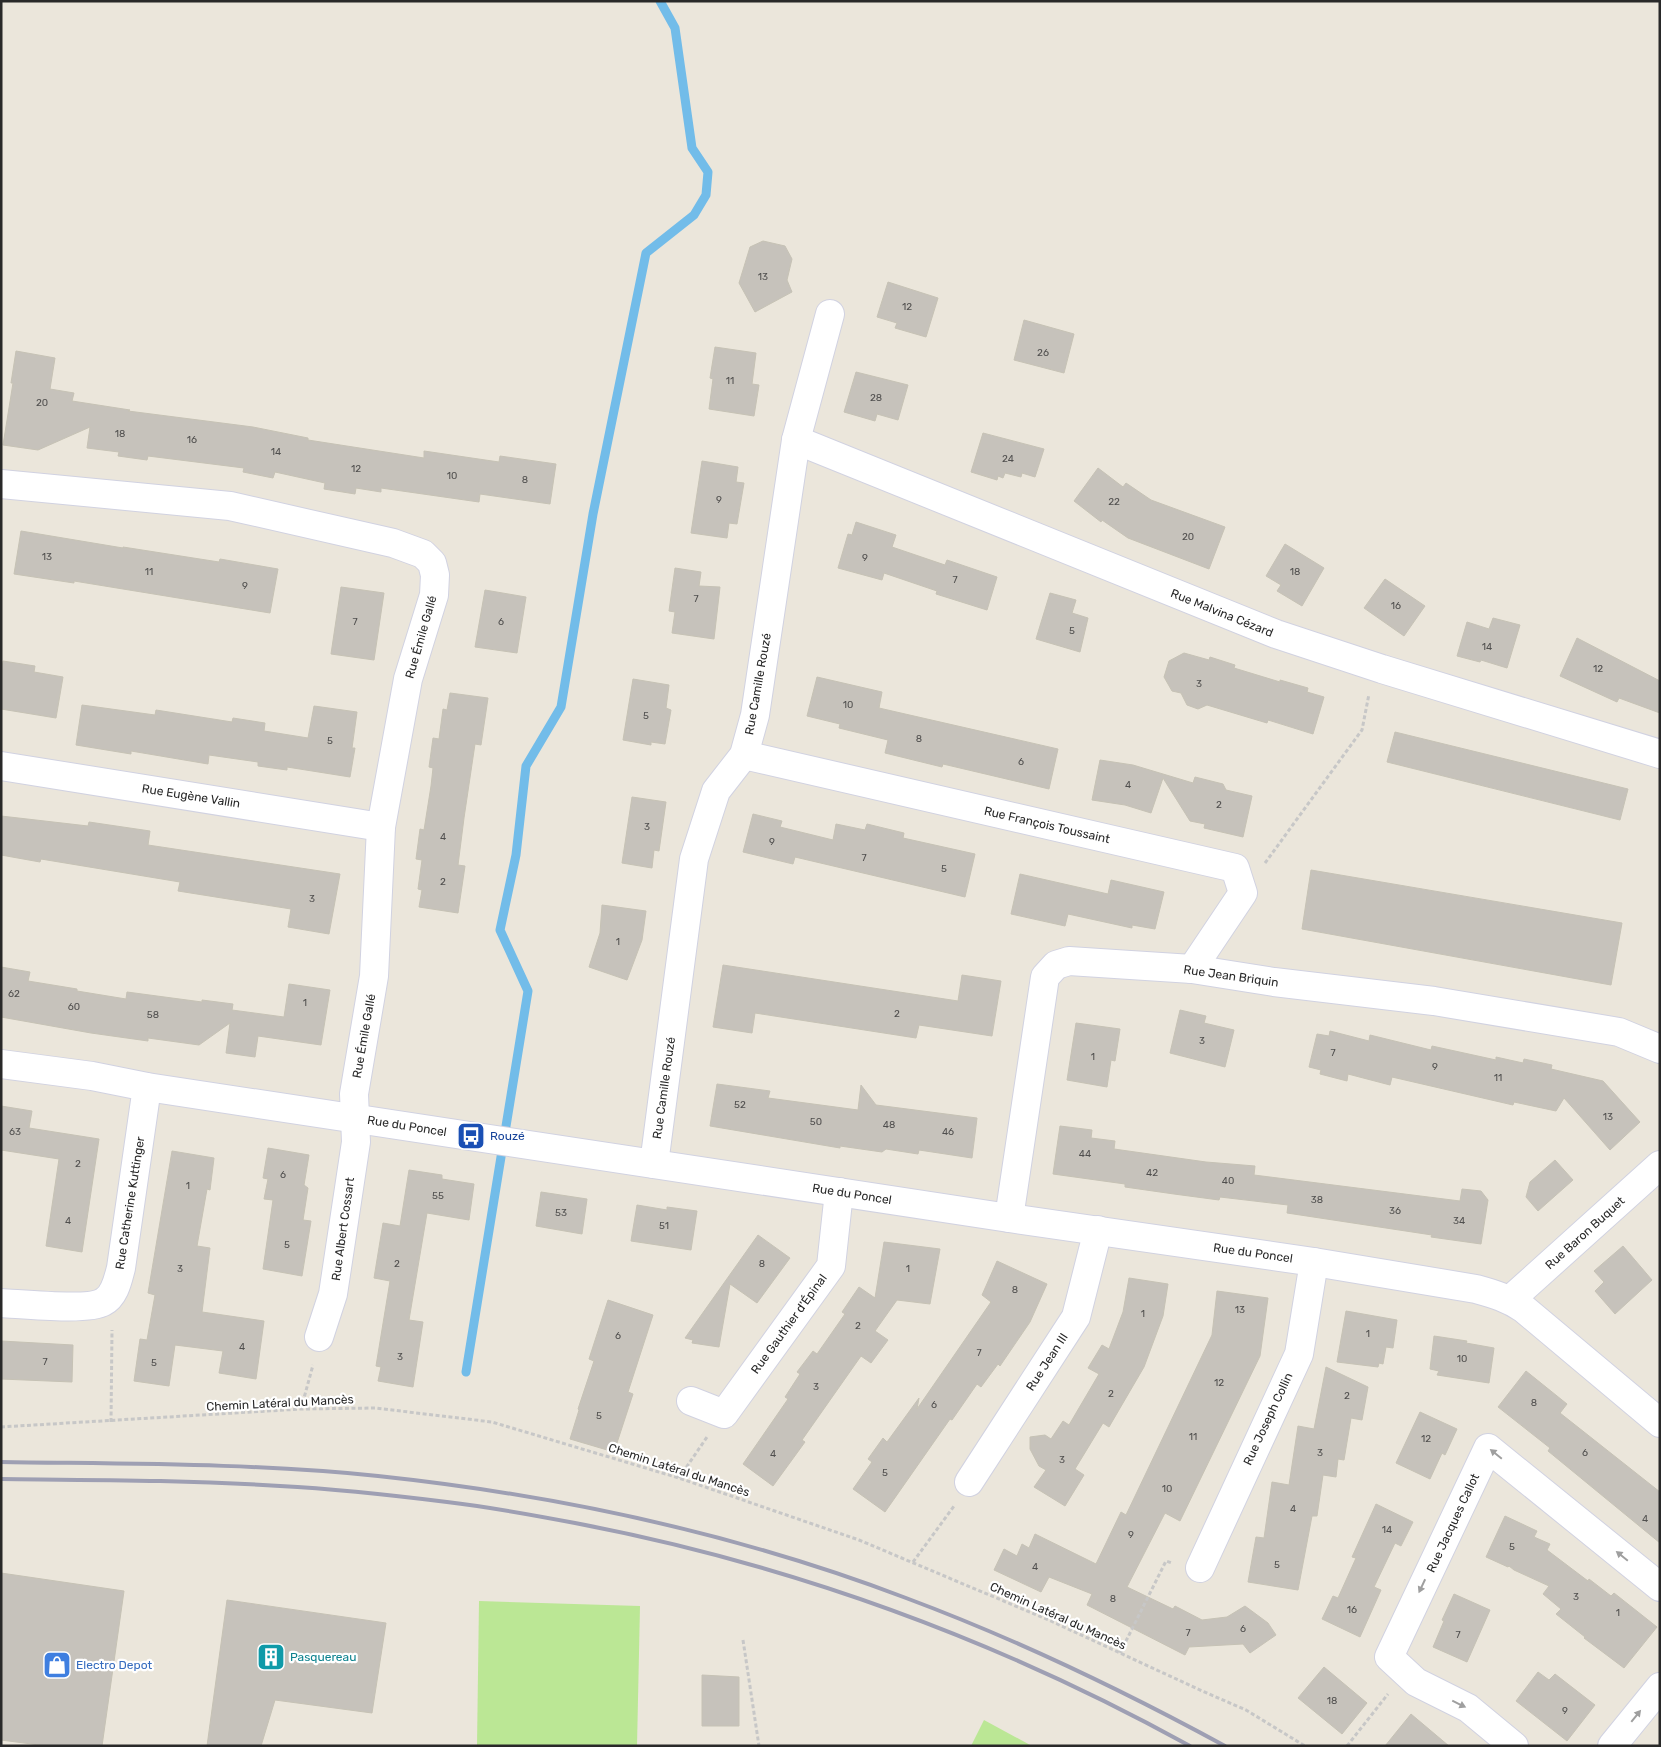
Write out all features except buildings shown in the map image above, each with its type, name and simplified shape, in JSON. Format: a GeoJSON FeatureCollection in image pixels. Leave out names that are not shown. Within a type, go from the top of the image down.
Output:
{"type":"FeatureCollection","features":[{"type":"Feature","properties":{"kind":"street","name":"Rue Camille Rouzé"},"geometry":{"type":"LineString","coordinates":[[654,1164],[694,859],[716,792],[744,755],[755,715],[796,440],[830,314]]}},
{"type":"Feature","properties":{"kind":"street","name":"Rue Malvina Cézard"},"geometry":{"type":"LineString","coordinates":[[796,440],[1276,634],[1382,669],[1660,754]]}},
{"type":"Feature","properties":{"kind":"street","name":"Rue Émile Gallé"},"geometry":{"type":"LineString","coordinates":[[1,484],[230,506],[393,543],[423,554],[432,563],[435,575],[434,594],[408,679],[381,827],[374,976],[354,1094],[355,1118]]}},
{"type":"Feature","properties":{"kind":"street","name":"Rue François Toussaint"},"geometry":{"type":"LineString","coordinates":[[744,755],[1235,868],[1243,893]]}},
{"type":"Feature","properties":{"kind":"street","name":"Rue Eugène Vallin"},"geometry":{"type":"LineString","coordinates":[[1,766],[381,827]]}},
{"type":"Feature","properties":{"kind":"street"},"geometry":{"type":"LineString","coordinates":[[1192,969],[1243,893]]}},
{"type":"Feature","properties":{"kind":"street","name":"Rue Jean Briquin"},"geometry":{"type":"LineString","coordinates":[[1009,1218],[1045,977],[1056,965],[1069,961],[1192,969],[1274,982],[1434,1001],[1619,1032],[1660,1049]]}},
{"type":"Feature","properties":{"kind":"street","name":"Rue du Poncel"},"geometry":{"type":"LineString","coordinates":[[1,1064],[92,1076],[147,1087],[1009,1218],[1314,1262],[1498,1294],[1524,1309],[1660,1423]]}},
{"type":"Feature","properties":{"kind":"street","name":"Rue Catherine Kuttinger"},"geometry":{"type":"LineString","coordinates":[[104,1302],[115,1288],[121,1268],[147,1087]]}},
{"type":"Feature","properties":{"kind":"street","name":"Rue Albert Cossart"},"geometry":{"type":"LineString","coordinates":[[319,1337],[333,1294],[356,1142],[355,1118]]}},
{"type":"Feature","properties":{"kind":"street","name":"Rue Baron Buquet"},"geometry":{"type":"LineString","coordinates":[[1510,1300],[1660,1165]]}},
{"type":"Feature","properties":{"kind":"street","name":"Rue Gauthier d'Épinal"},"geometry":{"type":"LineString","coordinates":[[724,1414],[831,1266],[839,1192]]}},
{"type":"Feature","properties":{"kind":"street","name":"Rue Jean III"},"geometry":{"type":"LineString","coordinates":[[969,1482],[1076,1318],[1098,1230]]}},
{"type":"Feature","properties":{"kind":"street","name":"Rue Joseph Collin"},"geometry":{"type":"LineString","coordinates":[[1200,1568],[1298,1354],[1314,1262]]}},
{"type":"Feature","properties":{"kind":"street"},"geometry":{"type":"LineString","coordinates":[[1,1303],[88,1307],[104,1302]]}},
{"type":"Feature","properties":{"kind":"street"},"geometry":{"type":"LineString","coordinates":[[691,1401],[724,1414]]}},
{"type":"Feature","properties":{"kind":"street","name":"Rue Jacques Callot"},"geometry":{"type":"LineString","coordinates":[[1514,1746],[1468,1708],[1416,1682],[1389,1657],[1488,1448],[1660,1587]]}},
{"type":"Feature","properties":{"kind":"street"},"geometry":{"type":"LineString","coordinates":[[1612,1746],[1660,1687]]}},
{"type":"Feature","properties":{"kind":"path"},"geometry":{"type":"LineString","coordinates":[[1243,893],[1362,730],[1369,692],[1382,669]]}},
{"type":"Feature","properties":{"kind":"path"},"geometry":{"type":"LineString","coordinates":[[104,1302],[112,1319],[111,1422]]}},
{"type":"Feature","properties":{"kind":"path"},"geometry":{"type":"LineString","coordinates":[[301,1409],[319,1337]]}},
{"type":"Feature","properties":{"kind":"path","name":"Chemin Latéral du Mancès"},"geometry":{"type":"LineString","coordinates":[[1,1427],[111,1422],[301,1409],[375,1408],[492,1422],[679,1478],[850,1536],[1051,1621],[1246,1710],[1306,1746]]}},
{"type":"Feature","properties":{"kind":"path"},"geometry":{"type":"LineString","coordinates":[[679,1478],[724,1414]]}},
{"type":"Feature","properties":{"kind":"path"},"geometry":{"type":"LineString","coordinates":[[913,1562],[969,1482]]}},
{"type":"Feature","properties":{"kind":"path"},"geometry":{"type":"LineString","coordinates":[[1120,1653],[1166,1561],[1200,1568]]}},
{"type":"Feature","properties":{"kind":"path"},"geometry":{"type":"LineString","coordinates":[[743,1640],[759,1746]]}},
{"type":"Feature","properties":{"kind":"path"},"geometry":{"type":"LineString","coordinates":[[1347,1746],[1405,1672]]}},
{"type":"Feature","properties":{"kind":"green space"},"geometry":{"type":"Polygon","coordinates":[[[479,1601],[640,1606],[637,1746],[477,1746],[479,1601]]]}},
{"type":"Feature","properties":{"kind":"green space"},"geometry":{"type":"Polygon","coordinates":[[[984,1720],[1032,1746],[971,1746],[984,1720]]]}},
{"type":"Feature","properties":{"kind":"waterway"},"geometry":{"type":"LineString","coordinates":[[466,1372],[528,991],[500,930],[516,855],[526,766],[561,707],[593,514],[646,253],[694,215],[706,195],[708,172],[692,148],[675,28],[660,1]]}},
{"type":"Feature","properties":{"kind":"railway"},"geometry":{"type":"LineString","coordinates":[[1,1462],[190,1465],[378,1476],[512,1494],[646,1520],[778,1555],[842,1575],[947,1614],[1068,1666],[1225,1746]]}},
{"type":"Feature","properties":{"kind":"railway"},"geometry":{"type":"LineString","coordinates":[[1,1479],[140,1481],[301,1487],[463,1504],[575,1523],[655,1540],[735,1560],[891,1610],[1043,1672],[1190,1746]]}},
{"type":"Feature","properties":{"kind":"place","name":"Rouzé"},"geometry":{"type":"Point","coordinates":[471,1136]}},
{"type":"Feature","properties":{"kind":"place","name":"Pasquereau"},"geometry":{"type":"Point","coordinates":[271,1657]}},
{"type":"Feature","properties":{"kind":"place","name":"Electro Depot"},"geometry":{"type":"Point","coordinates":[57,1665]}}]}
